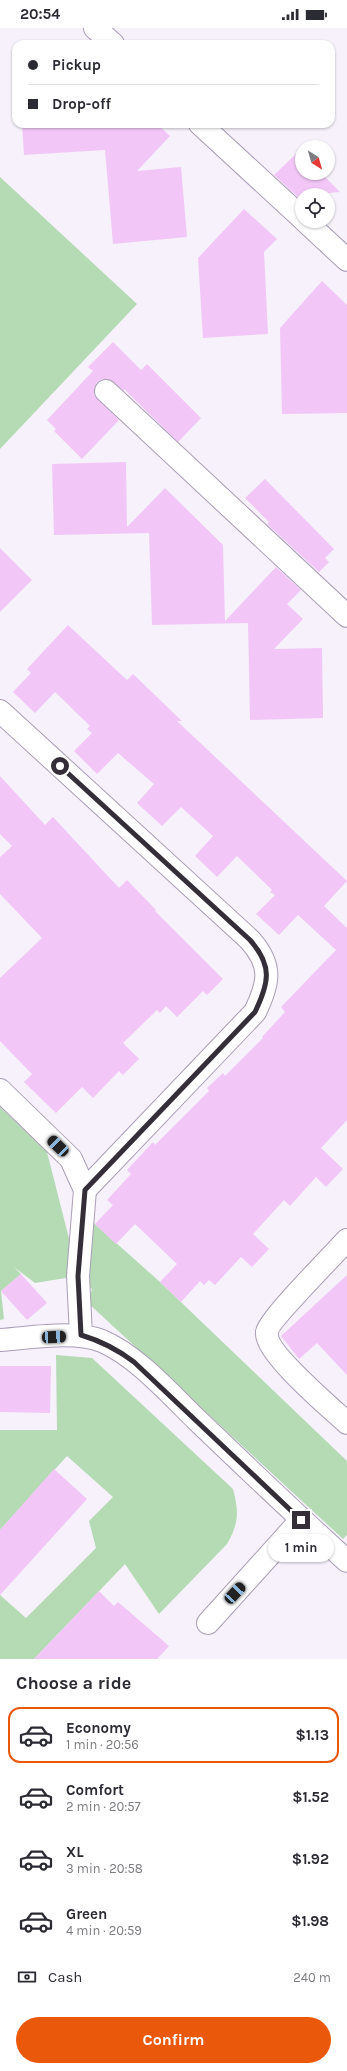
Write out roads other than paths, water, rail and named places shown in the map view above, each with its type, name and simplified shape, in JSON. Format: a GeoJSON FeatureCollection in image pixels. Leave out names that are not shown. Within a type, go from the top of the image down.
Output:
{"type":"FeatureCollection","features":[{"type":"Feature","properties":{"kind":"street"},"geometry":{"type":"LineString","coordinates":[[95,28],[108,40]]}},
{"type":"Feature","properties":{"kind":"street"},"geometry":{"type":"LineString","coordinates":[[204,128],[295,212]]}},
{"type":"Feature","properties":{"kind":"street"},"geometry":{"type":"LineString","coordinates":[[313,228],[347,260]]}},
{"type":"Feature","properties":{"kind":"street"},"geometry":{"type":"LineString","coordinates":[[106,391],[347,616]]}},
{"type":"Feature","properties":{"kind":"street"},"geometry":{"type":"LineString","coordinates":[[0,711],[250,940],[265,962],[267,976],[266,986],[255,1012],[85,1190]]}},
{"type":"Feature","properties":{"kind":"street"},"geometry":{"type":"LineString","coordinates":[[0,1090],[71,1159],[85,1190],[78,1276],[81,1335]]}},
{"type":"Feature","properties":{"kind":"street"},"geometry":{"type":"LineString","coordinates":[[347,1240],[285,1307],[268,1328],[266,1333],[270,1345],[289,1369],[347,1423]]}},
{"type":"Feature","properties":{"kind":"street"},"geometry":{"type":"LineString","coordinates":[[0,1340],[81,1335],[102,1341],[120,1351],[134,1362],[301,1520],[347,1561]]}},
{"type":"Feature","properties":{"kind":"street"},"geometry":{"type":"LineString","coordinates":[[208,1623],[301,1520]]}}]}
